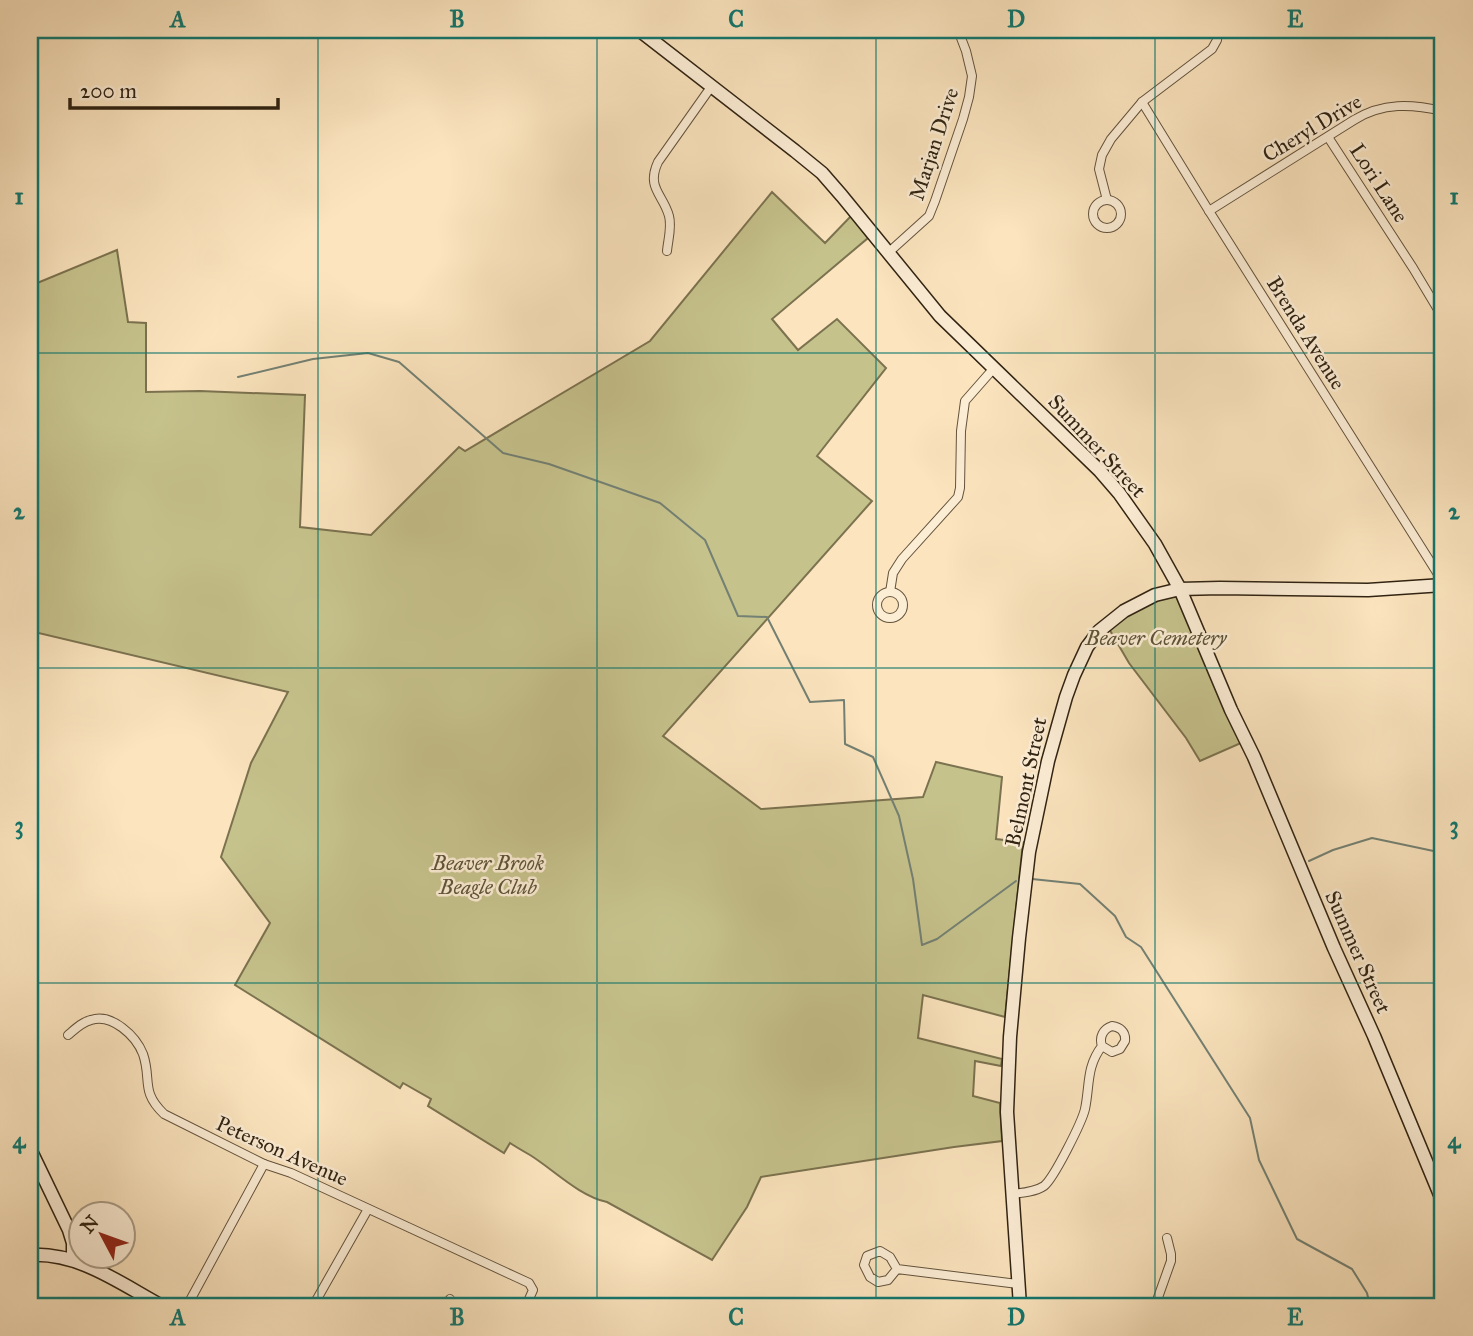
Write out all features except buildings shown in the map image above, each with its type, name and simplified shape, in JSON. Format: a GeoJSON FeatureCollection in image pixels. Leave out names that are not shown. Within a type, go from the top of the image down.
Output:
{"type":"FeatureCollection","features":[{"type":"Feature","properties":{"kind":"street","name":"Summer Street"},"geometry":{"type":"LineString","coordinates":[[639,30],[814,166],[836,188],[940,316],[1066,436],[1105,476],[1129,506],[1155,544],[1180,589],[1443,1202]]}},
{"type":"Feature","properties":{"kind":"street","name":"Marjan Drive"},"geometry":{"type":"LineString","coordinates":[[888,253],[924,222],[933,209],[966,107],[971,86],[971,68],[958,30]]}},
{"type":"Feature","properties":{"kind":"street"},"geometry":{"type":"LineString","coordinates":[[1107,200],[1099,169],[1102,155],[1111,139],[1142,102],[1212,49],[1218,30]]}},
{"type":"Feature","properties":{"kind":"street"},"geometry":{"type":"LineString","coordinates":[[667,251],[669,219],[655,188],[653,173],[711,87]]}},
{"type":"Feature","properties":{"kind":"street","name":"Brenda Avenue"},"geometry":{"type":"LineString","coordinates":[[1142,102],[1443,583]]}},
{"type":"Feature","properties":{"kind":"street","name":"Cheryl Drive"},"geometry":{"type":"LineString","coordinates":[[1209,211],[1364,114],[1383,107],[1413,106],[1443,111]]}},
{"type":"Feature","properties":{"kind":"street","name":"Lori Lane"},"geometry":{"type":"LineString","coordinates":[[1328,137],[1443,318]]}},
{"type":"Feature","properties":{"kind":"street"},"geometry":{"type":"LineString","coordinates":[[890,592],[894,573],[902,559],[958,497],[965,401],[994,368]]}},
{"type":"Feature","properties":{"kind":"street"},"geometry":{"type":"LineString","coordinates":[[1155,595],[1167,576],[1168,566]]}},
{"type":"Feature","properties":{"kind":"street","name":"Belmont Street"},"geometry":{"type":"LineString","coordinates":[[1020,1306],[1007,1112],[1012,1019],[1029,852],[1050,753],[1066,697],[1087,647],[1114,617],[1143,600],[1180,589],[1368,590],[1443,583]]}},
{"type":"Feature","properties":{"kind":"street"},"geometry":{"type":"LineString","coordinates":[[1189,611],[1192,601],[1203,588]]}},
{"type":"Feature","properties":{"kind":"street","name":"Peterson Avenue"},"geometry":{"type":"LineString","coordinates":[[68,1035],[82,1024],[98,1018],[116,1024],[138,1045],[145,1064],[148,1092],[164,1114],[264,1164],[292,1173],[529,1283],[533,1290],[526,1306]]}},
{"type":"Feature","properties":{"kind":"street"},"geometry":{"type":"LineString","coordinates":[[1012,1194],[1040,1188],[1049,1181],[1079,1126],[1091,1066],[1102,1046]]}},
{"type":"Feature","properties":{"kind":"street"},"geometry":{"type":"LineString","coordinates":[[30,1149],[66,1224]]}},
{"type":"Feature","properties":{"kind":"street"},"geometry":{"type":"LineString","coordinates":[[187,1306],[264,1164]]}},
{"type":"Feature","properties":{"kind":"street"},"geometry":{"type":"LineString","coordinates":[[313,1306],[368,1209]]}},
{"type":"Feature","properties":{"kind":"street"},"geometry":{"type":"LineString","coordinates":[[1155,1306],[1171,1261],[1167,1238]]}},
{"type":"Feature","properties":{"kind":"street"},"geometry":{"type":"LineString","coordinates":[[30,1255],[66,1258]]}},
{"type":"Feature","properties":{"kind":"street"},"geometry":{"type":"LineString","coordinates":[[898,1269],[1018,1284]]}},
{"type":"Feature","properties":{"kind":"street"},"geometry":{"type":"LineString","coordinates":[[96,1270],[162,1306]]}},
{"type":"Feature","properties":{"kind":"green space","name":"Beaver Brook Beagle Club"},"geometry":{"type":"Polygon","coordinates":[[[772,192],[825,243],[851,216],[868,238],[772,319],[798,350],[837,319],[886,368],[817,456],[872,501],[663,736],[761,809],[923,797],[936,762],[1002,777],[996,839],[1023,842],[1005,1017],[923,995],[918,1038],[1002,1059],[1001,1066],[975,1061],[973,1096],[1000,1103],[1002,1141],[761,1177],[747,1207],[712,1260],[607,1202],[587,1194],[510,1143],[504,1153],[428,1106],[431,1099],[403,1083],[400,1088],[235,985],[270,923],[221,857],[251,763],[288,692],[30,631],[30,286],[117,250],[128,322],[146,323],[146,392],[305,395],[300,527],[371,535],[459,447],[465,451],[650,341],[772,192]]]}},
{"type":"Feature","properties":{"kind":"green space","name":"Beaver Cemetery"},"geometry":{"type":"Polygon","coordinates":[[[1172,594],[1176,595],[1241,743],[1200,761],[1186,738],[1129,663],[1108,627],[1136,608],[1172,594]]]}},
{"type":"Feature","properties":{"kind":"waterway"},"geometry":{"type":"LineString","coordinates":[[238,377],[313,359],[368,353],[399,362],[503,453],[549,464],[660,503],[705,540],[738,616],[767,617],[810,702],[844,700],[845,744],[873,757],[899,816],[913,879],[922,945],[937,939],[1016,881]]}},
{"type":"Feature","properties":{"kind":"waterway"},"geometry":{"type":"LineString","coordinates":[[1309,861],[1333,850],[1372,838],[1443,853]]}},
{"type":"Feature","properties":{"kind":"waterway"},"geometry":{"type":"LineString","coordinates":[[1032,879],[1080,884],[1115,916],[1126,937],[1141,947],[1250,1118],[1259,1160],[1297,1239],[1352,1269],[1367,1293],[1370,1306]]}}]}
